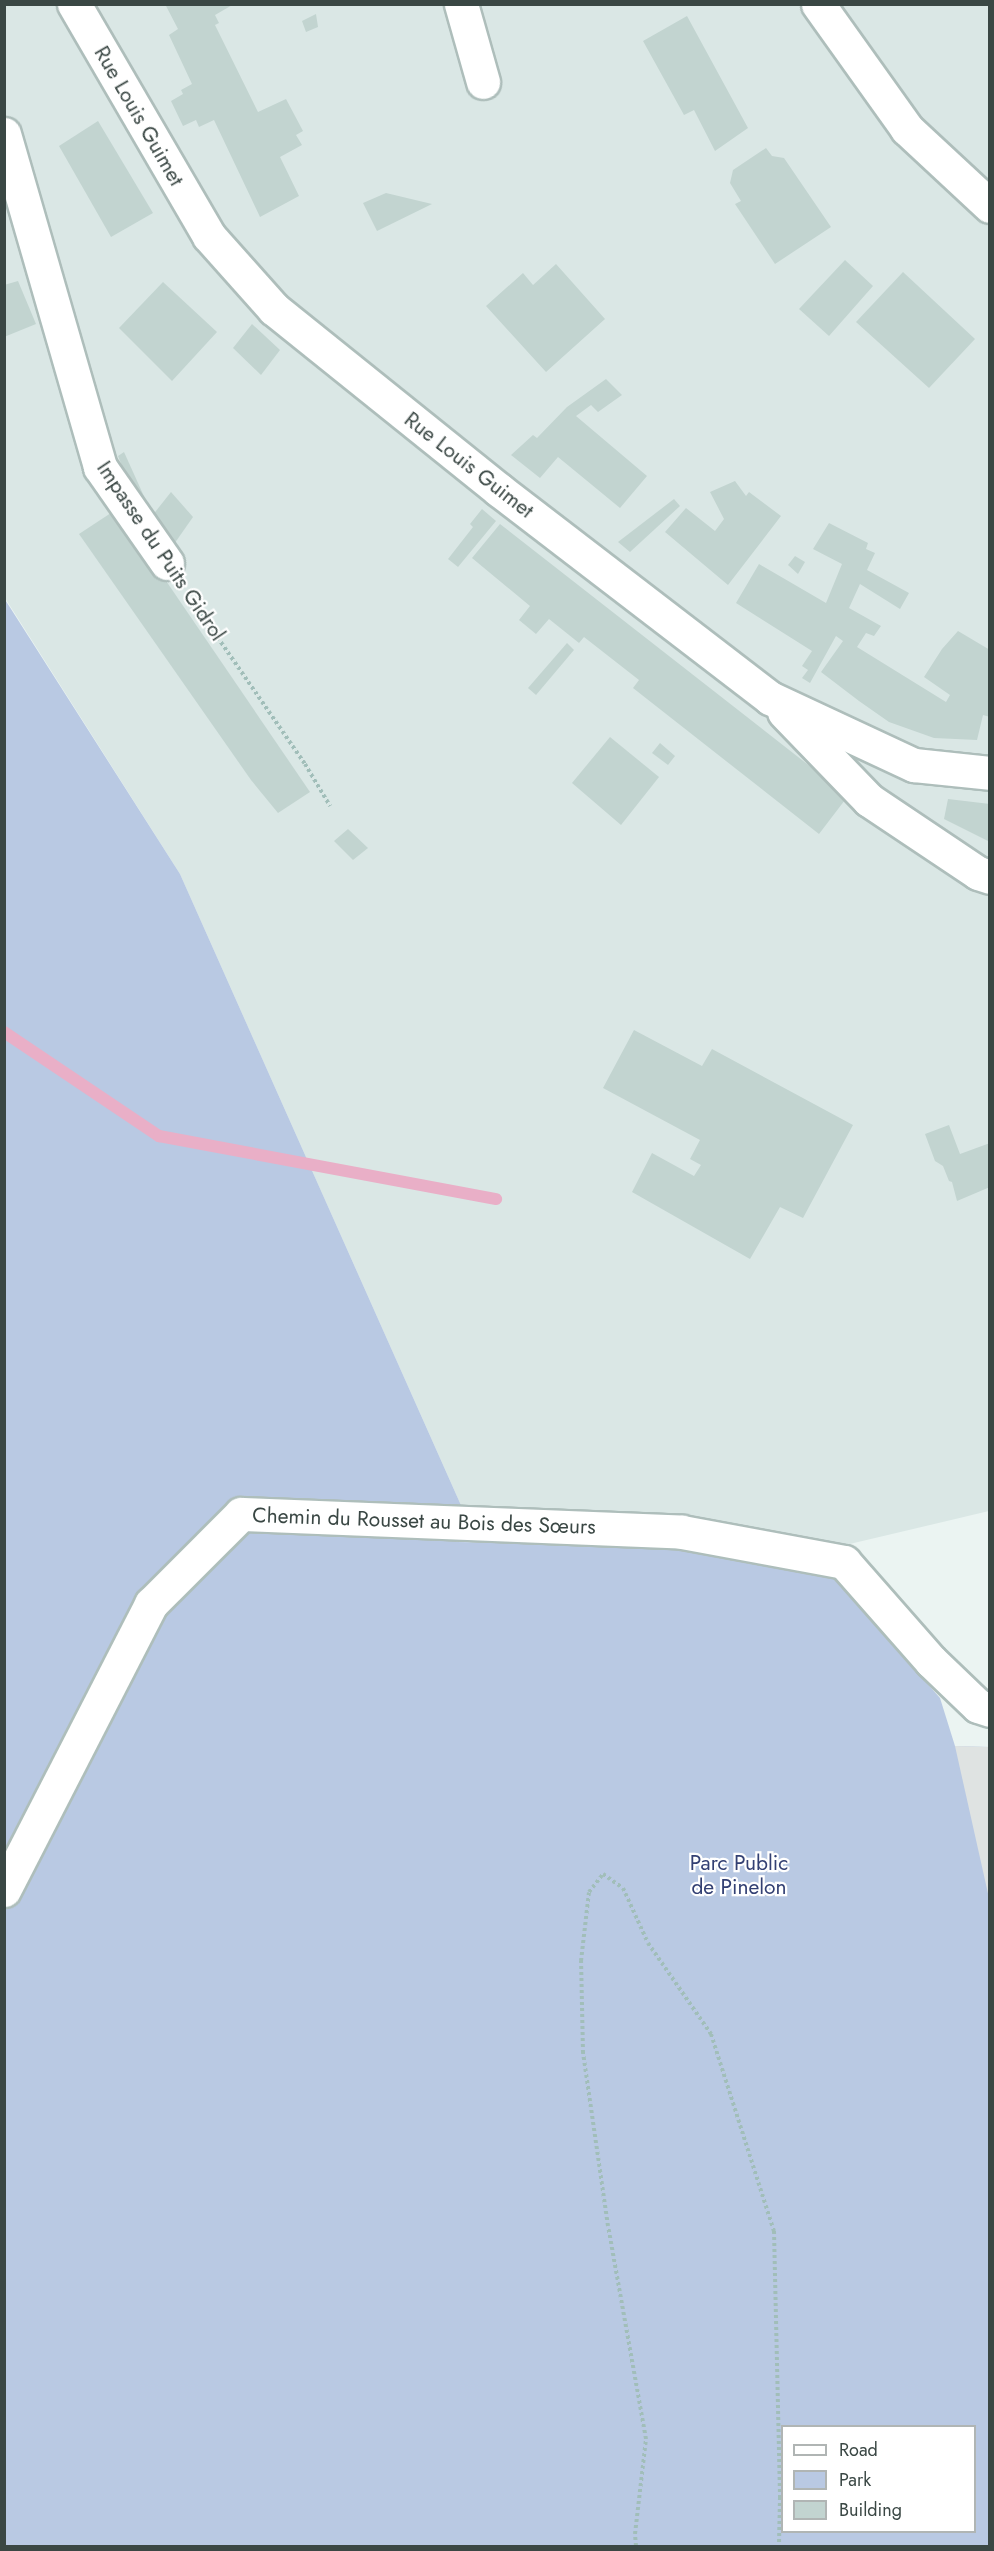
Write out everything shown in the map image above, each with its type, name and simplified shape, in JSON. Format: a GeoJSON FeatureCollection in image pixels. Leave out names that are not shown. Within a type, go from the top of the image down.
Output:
{"type":"FeatureCollection","features":[{"type":"Feature","properties":{"kind":"street","name":"Rue Louis Guimet"},"geometry":{"type":"LineString","coordinates":[[74,4],[209,236],[273,309],[499,490],[770,698],[914,765],[990,772]]}},
{"type":"Feature","properties":{"kind":"street"},"geometry":{"type":"LineString","coordinates":[[461,4],[483,82]]}},
{"type":"Feature","properties":{"kind":"street"},"geometry":{"type":"LineString","coordinates":[[818,4],[907,129],[990,206]]}},
{"type":"Feature","properties":{"kind":"street","name":"Impasse du Puits Gidrol"},"geometry":{"type":"LineString","coordinates":[[4,134],[100,467],[167,563]]}},
{"type":"Feature","properties":{"kind":"street"},"geometry":{"type":"LineString","coordinates":[[770,698],[869,800],[978,873],[990,877]]}},
{"type":"Feature","properties":{"kind":"street","name":"Chemin du Rousset au Bois des Sœurs"},"geometry":{"type":"LineString","coordinates":[[4,1890],[151,1604],[241,1514],[682,1532],[844,1563],[931,1661],[978,1706],[990,1710]]}},
{"type":"Feature","properties":{"kind":"path","name":"Impasse du Puits Gidrol"},"geometry":{"type":"LineString","coordinates":[[167,563],[305,764],[330,806]]}},
{"type":"Feature","properties":{"kind":"path"},"geometry":{"type":"LineString","coordinates":[[636,2547],[634,2534],[646,2439],[608,2226],[584,2053],[582,1949],[589,1892],[603,1874],[623,1888],[648,1943],[711,2034],[774,2231],[780,2451],[779,2547]]}},
{"type":"Feature","properties":{"kind":"shaded area"},"geometry":{"type":"Polygon","coordinates":[[[5,5],[989,5],[989,1511],[694,1581],[464,1512],[180,874],[5,598],[5,5]]]}},
{"type":"Feature","properties":{"kind":"shaded area"},"geometry":{"type":"Polygon","coordinates":[[[955,1746],[989,1747],[989,1898],[955,1746]]]}},
{"type":"Feature","properties":{"kind":"green space","name":"Parc Public de Pinelon"},"geometry":{"type":"Polygon","coordinates":[[[4,598],[180,874],[464,1512],[456,1542],[680,1545],[833,1576],[940,1698],[955,1746],[989,1747],[989,2546],[5,2546],[4,598]]]}},
{"type":"Feature","properties":{"kind":"building"},"geometry":{"type":"Polygon","coordinates":[[[165,4],[234,4],[215,15],[219,23],[215,25],[258,112],[286,99],[303,131],[296,135],[302,145],[280,157],[299,196],[260,217],[214,120],[199,127],[196,120],[183,126],[171,101],[183,94],[181,90],[192,84],[169,35],[178,29],[165,4]]]}},
{"type":"Feature","properties":{"kind":"building"},"geometry":{"type":"Polygon","coordinates":[[[316,14],[318,27],[306,32],[302,21],[316,14]]]}},
{"type":"Feature","properties":{"kind":"building"},"geometry":{"type":"Polygon","coordinates":[[[687,16],[748,128],[715,151],[694,110],[684,115],[643,41],[687,16]]]}},
{"type":"Feature","properties":{"kind":"building"},"geometry":{"type":"Polygon","coordinates":[[[98,121],[153,213],[111,237],[59,146],[98,121]]]}},
{"type":"Feature","properties":{"kind":"building"},"geometry":{"type":"Polygon","coordinates":[[[766,148],[772,156],[784,158],[831,227],[775,264],[735,204],[741,201],[730,183],[733,170],[766,148]]]}},
{"type":"Feature","properties":{"kind":"building"},"geometry":{"type":"Polygon","coordinates":[[[386,193],[432,204],[377,231],[363,203],[386,193]]]}},
{"type":"Feature","properties":{"kind":"building"},"geometry":{"type":"Polygon","coordinates":[[[845,260],[873,286],[829,336],[799,309],[845,260]]]}},
{"type":"Feature","properties":{"kind":"building"},"geometry":{"type":"Polygon","coordinates":[[[556,264],[605,319],[546,372],[486,306],[523,273],[533,285],[556,264]]]}},
{"type":"Feature","properties":{"kind":"building"},"geometry":{"type":"Polygon","coordinates":[[[903,272],[975,339],[929,388],[856,322],[903,272]]]}},
{"type":"Feature","properties":{"kind":"building"},"geometry":{"type":"Polygon","coordinates":[[[18,281],[36,324],[4,337],[4,285],[18,281]]]}},
{"type":"Feature","properties":{"kind":"building"},"geometry":{"type":"Polygon","coordinates":[[[163,282],[217,332],[172,381],[119,328],[163,282]]]}},
{"type":"Feature","properties":{"kind":"building"},"geometry":{"type":"Polygon","coordinates":[[[252,324],[280,350],[261,375],[233,348],[252,324]]]}},
{"type":"Feature","properties":{"kind":"building"},"geometry":{"type":"Polygon","coordinates":[[[606,379],[622,395],[598,412],[591,405],[576,416],[647,476],[620,508],[558,457],[540,478],[511,455],[533,435],[537,438],[567,407],[606,379]]]}},
{"type":"Feature","properties":{"kind":"building"},"geometry":{"type":"Polygon","coordinates":[[[124,452],[147,503],[144,506],[129,484],[118,456],[124,452]]]}},
{"type":"Feature","properties":{"kind":"building"},"geometry":{"type":"Polygon","coordinates":[[[735,481],[746,496],[749,492],[781,516],[728,585],[665,532],[686,508],[715,531],[724,519],[710,492],[735,481]]]}},
{"type":"Feature","properties":{"kind":"building"},"geometry":{"type":"Polygon","coordinates":[[[171,492],[193,517],[172,547],[152,516],[171,492]]]}},
{"type":"Feature","properties":{"kind":"building"},"geometry":{"type":"Polygon","coordinates":[[[674,499],[680,506],[630,552],[618,542],[674,499]]]}},
{"type":"Feature","properties":{"kind":"building"},"geometry":{"type":"Polygon","coordinates":[[[117,509],[310,792],[278,813],[251,780],[79,534],[117,509]]]}},
{"type":"Feature","properties":{"kind":"building"},"geometry":{"type":"Polygon","coordinates":[[[482,509],[496,521],[458,567],[448,559],[473,527],[470,524],[482,509]]]}},
{"type":"Feature","properties":{"kind":"building"},"geometry":{"type":"Polygon","coordinates":[[[829,523],[868,543],[866,549],[875,553],[867,570],[909,593],[900,609],[860,584],[849,608],[881,626],[874,636],[866,633],[857,647],[946,702],[950,695],[924,677],[942,649],[958,631],[990,650],[990,717],[983,715],[977,740],[934,738],[889,722],[859,701],[821,672],[843,641],[836,636],[810,683],[802,678],[808,670],[802,666],[812,651],[736,603],[759,564],[826,603],[842,564],[813,549],[829,523]]]}},
{"type":"Feature","properties":{"kind":"building"},"geometry":{"type":"Polygon","coordinates":[[[500,524],[848,796],[819,834],[633,688],[639,680],[584,637],[579,643],[549,619],[536,634],[519,620],[530,606],[472,558],[500,524]]]}},
{"type":"Feature","properties":{"kind":"building"},"geometry":{"type":"Polygon","coordinates":[[[795,556],[805,562],[798,574],[788,565],[795,556]]]}},
{"type":"Feature","properties":{"kind":"building"},"geometry":{"type":"Polygon","coordinates":[[[567,643],[574,650],[536,695],[528,688],[567,643]]]}},
{"type":"Feature","properties":{"kind":"building"},"geometry":{"type":"Polygon","coordinates":[[[610,737],[659,777],[621,825],[572,783],[610,737]]]}},
{"type":"Feature","properties":{"kind":"building"},"geometry":{"type":"Polygon","coordinates":[[[660,743],[675,756],[668,765],[652,753],[660,743]]]}},
{"type":"Feature","properties":{"kind":"building"},"geometry":{"type":"Polygon","coordinates":[[[948,799],[990,804],[990,842],[944,819],[948,799]]]}},
{"type":"Feature","properties":{"kind":"building"},"geometry":{"type":"Polygon","coordinates":[[[348,829],[368,848],[353,860],[334,841],[348,829]]]}},
{"type":"Feature","properties":{"kind":"building"},"geometry":{"type":"Polygon","coordinates":[[[634,1030],[702,1066],[712,1049],[853,1125],[803,1218],[780,1207],[750,1259],[632,1192],[652,1153],[694,1176],[701,1165],[690,1159],[700,1140],[603,1088],[634,1030]]]}},
{"type":"Feature","properties":{"kind":"building"},"geometry":{"type":"Polygon","coordinates":[[[949,1125],[960,1154],[990,1143],[990,1187],[957,1201],[952,1182],[949,1181],[943,1166],[935,1161],[925,1134],[949,1125]]]}},
{"type":"Feature","properties":{"kind":"waterway"},"geometry":{"type":"LineString","coordinates":[[4,1032],[159,1136],[496,1199]]}}]}
